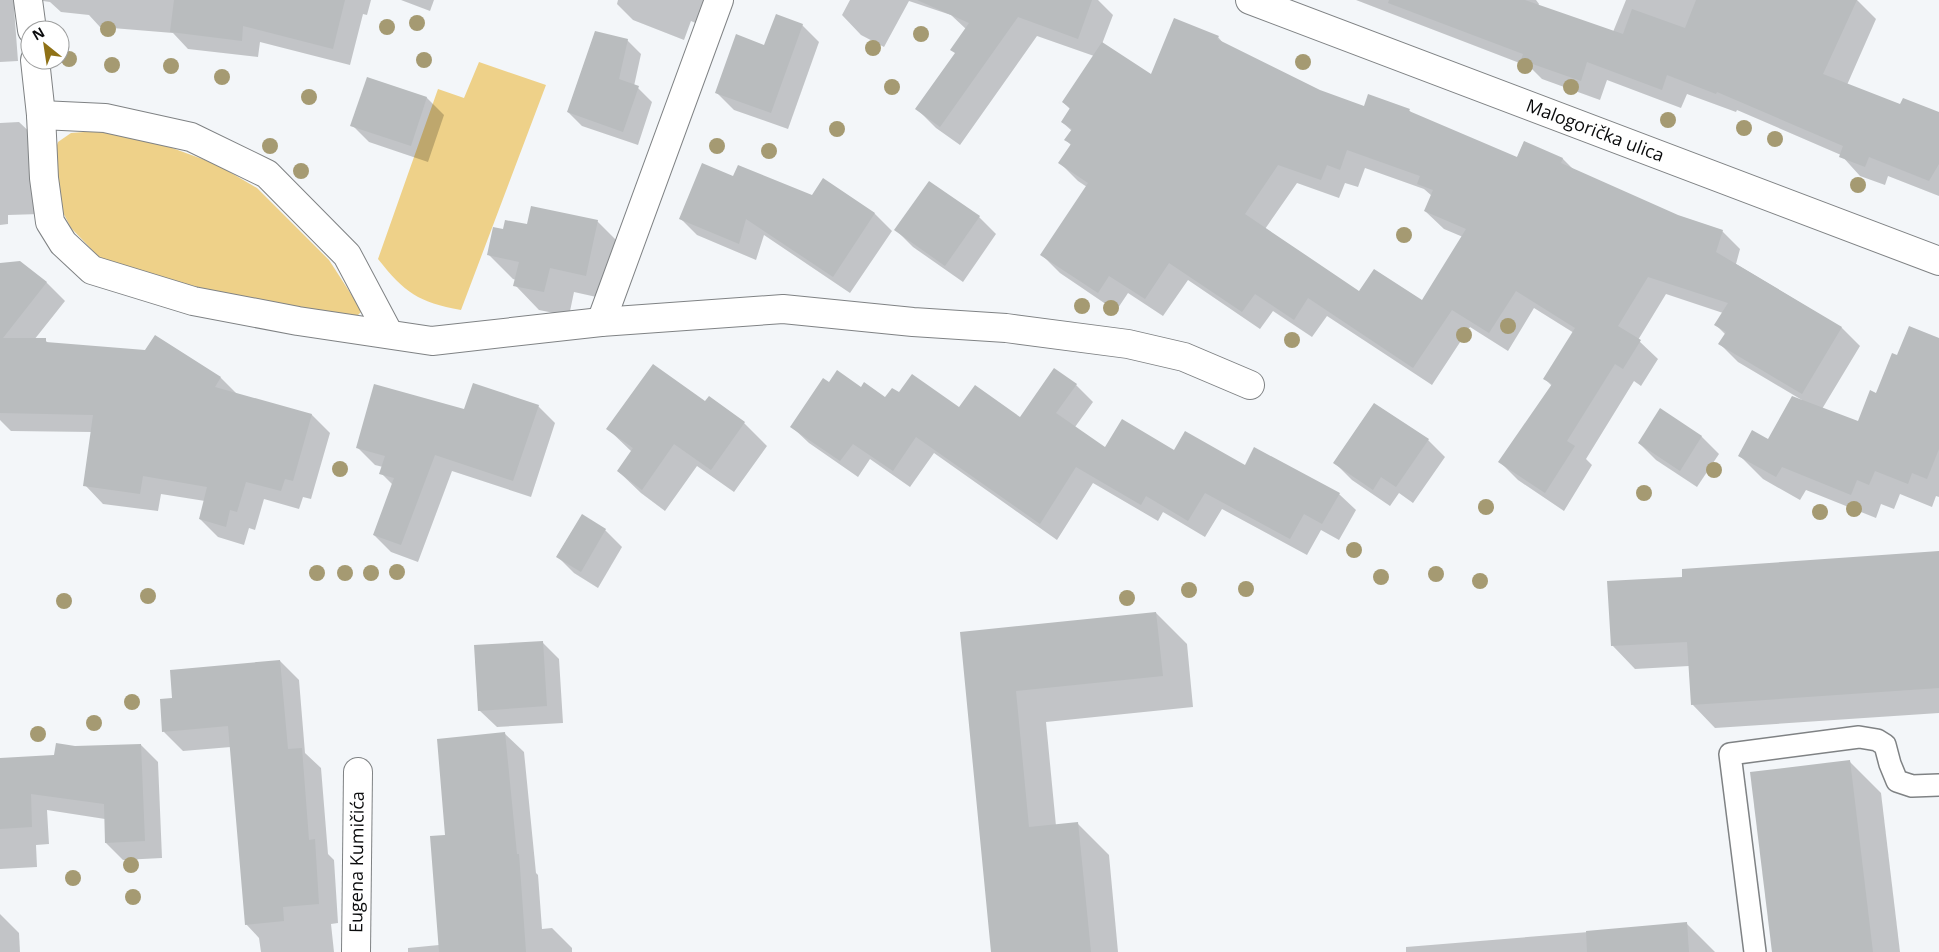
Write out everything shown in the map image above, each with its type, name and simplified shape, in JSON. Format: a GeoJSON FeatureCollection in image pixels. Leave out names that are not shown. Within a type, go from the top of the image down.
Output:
{"type":"FeatureCollection","features":[{"type":"Feature","properties":{"kind":"street"},"geometry":{"type":"LineString","coordinates":[[28,0],[31,20]]}},
{"type":"Feature","properties":{"kind":"street"},"geometry":{"type":"LineString","coordinates":[[601,322],[719,0]]}},
{"type":"Feature","properties":{"kind":"street","name":"Malogorička ulica"},"geometry":{"type":"LineString","coordinates":[[1250,0],[1939,261]]}},
{"type":"Feature","properties":{"kind":"street"},"geometry":{"type":"LineString","coordinates":[[36,70],[41,115],[44,178],[50,222],[63,242],[92,270],[193,301],[298,321],[432,341],[601,322],[783,309],[913,322],[1006,328],[1128,344],[1184,357],[1250,385]]}},
{"type":"Feature","properties":{"kind":"street"},"geometry":{"type":"LineString","coordinates":[[41,115],[106,118],[148,126],[190,137],[267,174],[347,255],[388,334]]}},
{"type":"Feature","properties":{"kind":"street","name":"Eugena Kumičića"},"geometry":{"type":"LineString","coordinates":[[356,952],[358,772]]}},
{"type":"Feature","properties":{"kind":"lane"},"geometry":{"type":"LineString","coordinates":[[1755,952],[1730,754],[1859,737],[1877,740],[1885,745],[1897,781],[1912,786],[1939,784]]}},
{"type":"Feature","properties":{"kind":"shaded area"},"geometry":{"type":"Polygon","coordinates":[[[479,62],[546,85],[461,310],[434,303],[414,294],[396,280],[378,259],[438,89],[464,98],[479,62]]]}},
{"type":"Feature","properties":{"kind":"shaded area"},"geometry":{"type":"Polygon","coordinates":[[[110,130],[164,145],[216,164],[257,188],[329,260],[362,311],[352,321],[241,298],[154,276],[100,258],[71,228],[56,199],[52,161],[58,142],[71,133],[110,130]]]}},
{"type":"Feature","properties":{"kind":"building"},"geometry":{"type":"Polygon","coordinates":[[[174,0],[345,0],[333,49],[243,26],[242,41],[170,32],[174,0]]]}},
{"type":"Feature","properties":{"kind":"building"},"geometry":{"type":"Polygon","coordinates":[[[917,0],[1092,0],[1078,39],[1018,17],[940,127],[915,109],[955,53],[950,50],[969,23],[917,0]]]}},
{"type":"Feature","properties":{"kind":"building"},"geometry":{"type":"Polygon","coordinates":[[[1389,0],[1525,0],[1623,34],[1632,9],[1685,28],[1696,0],[1857,0],[1823,74],[1900,104],[1903,98],[1939,112],[1939,164],[1929,181],[1869,157],[1865,167],[1839,157],[1843,146],[1717,92],[1716,94],[1667,75],[1662,90],[1587,62],[1581,81],[1521,60],[1523,54],[1388,3],[1389,0]]]}},
{"type":"Feature","properties":{"kind":"building"},"geometry":{"type":"Polygon","coordinates":[[[776,14],[803,24],[771,113],[715,93],[736,34],[764,45],[776,14]]]}},
{"type":"Feature","properties":{"kind":"building"},"geometry":{"type":"Polygon","coordinates":[[[1174,18],[1219,36],[1217,39],[1320,90],[1364,106],[1368,94],[1410,109],[1409,111],[1517,157],[1524,141],[1563,158],[1561,163],[1678,215],[1723,230],[1716,252],[1842,327],[1802,394],[1718,344],[1726,332],[1714,325],[1728,303],[1648,277],[1618,326],[1641,340],[1623,369],[1615,364],[1567,441],[1575,446],[1545,493],[1498,462],[1552,384],[1543,379],[1575,328],[1516,291],[1489,333],[1452,310],[1413,368],[1308,298],[1294,320],[1255,294],[1242,312],[1169,263],[1145,299],[1109,276],[1098,293],[1040,255],[1088,183],[1058,163],[1071,144],[1064,140],[1072,129],[1061,122],[1070,108],[1062,102],[1102,42],[1151,74],[1174,18]],[[1347,150],[1340,170],[1327,165],[1321,180],[1278,165],[1245,214],[1359,291],[1374,269],[1422,300],[1466,229],[1424,211],[1433,190],[1417,184],[1420,176],[1347,150]]]}},
{"type":"Feature","properties":{"kind":"building"},"geometry":{"type":"Polygon","coordinates":[[[595,31],[628,39],[619,79],[639,86],[623,132],[567,112],[595,31]]]}},
{"type":"Feature","properties":{"kind":"building"},"geometry":{"type":"Polygon","coordinates":[[[367,77],[427,97],[411,146],[350,126],[367,77]]]}},
{"type":"Feature","properties":{"kind":"building"},"geometry":{"type":"Polygon","coordinates":[[[702,163],[733,176],[738,165],[812,195],[823,178],[875,213],[833,277],[746,219],[739,244],[679,219],[702,163]]]}},
{"type":"Feature","properties":{"kind":"building"},"geometry":{"type":"Polygon","coordinates":[[[929,181],[980,216],[945,266],[894,230],[929,181]]]}},
{"type":"Feature","properties":{"kind":"building"},"geometry":{"type":"Polygon","coordinates":[[[531,206],[598,220],[586,276],[550,268],[544,292],[513,286],[519,262],[487,255],[493,227],[503,229],[505,220],[527,224],[531,206]]]}},
{"type":"Feature","properties":{"kind":"building"},"geometry":{"type":"Polygon","coordinates":[[[20,261],[47,282],[3,338],[46,338],[46,342],[145,350],[155,335],[221,377],[215,387],[312,414],[293,481],[285,479],[281,491],[246,482],[237,512],[230,510],[226,527],[199,519],[207,487],[143,476],[140,494],[83,486],[93,415],[0,413],[0,263],[20,261]]]}},
{"type":"Feature","properties":{"kind":"building"},"geometry":{"type":"Polygon","coordinates":[[[1909,326],[1939,338],[1939,449],[1927,479],[1912,473],[1908,484],[1875,471],[1869,485],[1857,480],[1851,495],[1782,467],[1776,477],[1738,456],[1752,430],[1768,439],[1792,396],[1858,421],[1870,390],[1876,393],[1892,353],[1897,355],[1909,326]]]}},
{"type":"Feature","properties":{"kind":"building"},"geometry":{"type":"Polygon","coordinates":[[[653,364],[705,401],[709,396],[745,422],[711,470],[674,444],[642,490],[617,471],[633,448],[606,429],[653,364]]]}},
{"type":"Feature","properties":{"kind":"building"},"geometry":{"type":"Polygon","coordinates":[[[1054,368],[1077,384],[1056,413],[1105,447],[1122,419],[1174,450],[1185,431],[1245,465],[1254,447],[1340,493],[1322,524],[1304,514],[1290,539],[1205,493],[1188,521],[1146,496],[1141,505],[1076,467],[1040,524],[916,437],[893,471],[853,444],[840,461],[790,427],[823,378],[829,382],[837,370],[861,387],[864,382],[885,397],[892,388],[899,392],[912,374],[959,407],[975,385],[1020,417],[1054,368]]]}},
{"type":"Feature","properties":{"kind":"building"},"geometry":{"type":"Polygon","coordinates":[[[473,383],[539,405],[513,481],[435,455],[401,545],[373,535],[394,478],[379,474],[385,456],[356,448],[374,384],[464,409],[473,383]]]}},
{"type":"Feature","properties":{"kind":"building"},"geometry":{"type":"Polygon","coordinates":[[[1374,403],[1429,439],[1396,487],[1381,477],[1373,490],[1333,463],[1374,403]]]}},
{"type":"Feature","properties":{"kind":"building"},"geometry":{"type":"Polygon","coordinates":[[[1660,408],[1702,436],[1680,471],[1638,443],[1660,408]]]}},
{"type":"Feature","properties":{"kind":"building"},"geometry":{"type":"Polygon","coordinates":[[[582,514],[606,529],[581,572],[556,557],[582,514]]]}},
{"type":"Feature","properties":{"kind":"building"},"geometry":{"type":"Polygon","coordinates":[[[1939,551],[1939,688],[1691,705],[1687,642],[1611,646],[1607,581],[1682,577],[1682,569],[1939,551]]]}},
{"type":"Feature","properties":{"kind":"building"},"geometry":{"type":"Polygon","coordinates":[[[1156,612],[1163,676],[1016,691],[1029,827],[1078,822],[1091,952],[991,952],[960,632],[1156,612]]]}},
{"type":"Feature","properties":{"kind":"building"},"geometry":{"type":"Polygon","coordinates":[[[543,641],[547,706],[478,711],[474,645],[543,641]]]}},
{"type":"Feature","properties":{"kind":"building"},"geometry":{"type":"Polygon","coordinates":[[[280,660],[288,749],[302,748],[309,840],[315,839],[319,904],[283,907],[284,921],[245,925],[228,726],[162,732],[160,699],[172,698],[170,670],[280,660]]]}},
{"type":"Feature","properties":{"kind":"building"},"geometry":{"type":"Polygon","coordinates":[[[505,732],[517,854],[519,854],[526,952],[439,952],[430,836],[445,835],[437,739],[505,732]]]}},
{"type":"Feature","properties":{"kind":"building"},"geometry":{"type":"Polygon","coordinates":[[[56,743],[75,746],[141,744],[145,841],[105,843],[104,804],[31,794],[32,827],[0,829],[0,758],[54,755],[56,743]]]}},
{"type":"Feature","properties":{"kind":"building"},"geometry":{"type":"Polygon","coordinates":[[[1850,760],[1873,952],[1772,952],[1750,772],[1850,760]]]}},
{"type":"Feature","properties":{"kind":"building"},"geometry":{"type":"Polygon","coordinates":[[[1687,922],[1689,952],[1587,952],[1586,931],[1687,922]]]}}]}
